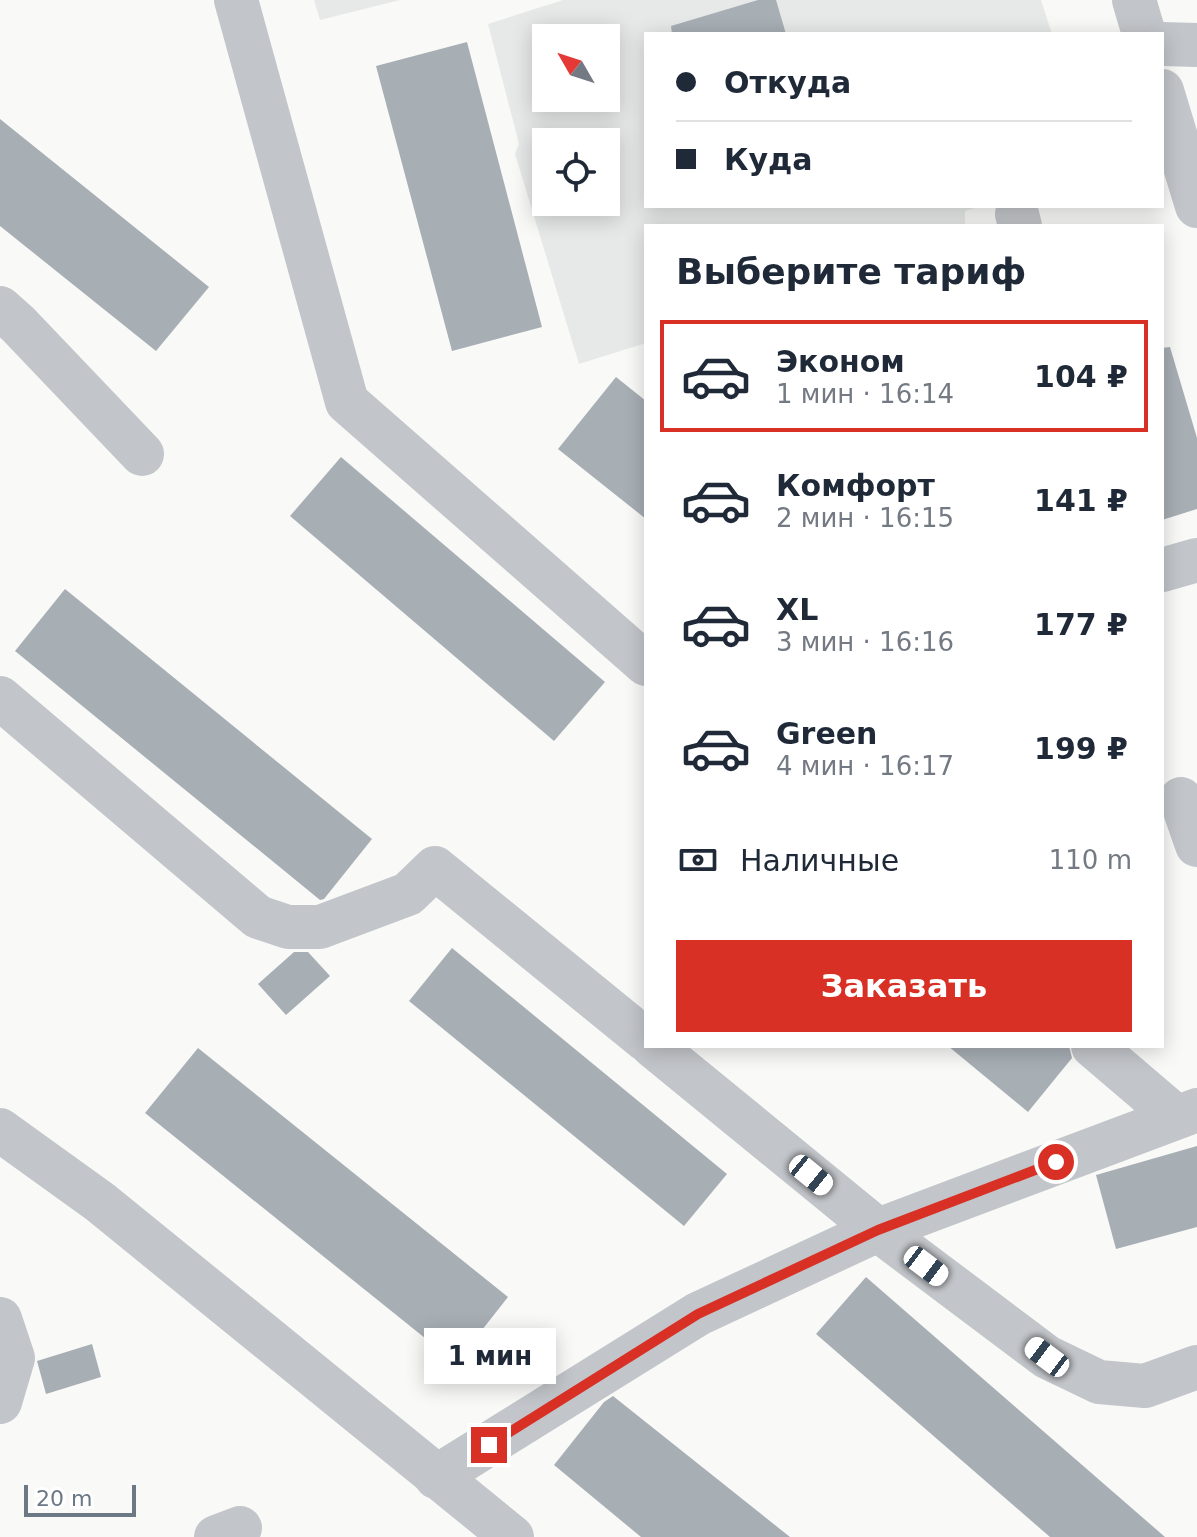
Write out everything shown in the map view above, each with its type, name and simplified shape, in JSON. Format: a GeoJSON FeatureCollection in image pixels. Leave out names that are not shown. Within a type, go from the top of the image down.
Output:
{"type":"FeatureCollection","features":[{"type":"Feature","properties":{"kind":"street"},"geometry":{"type":"LineString","coordinates":[[236,0],[347,402],[644,662]]}},
{"type":"Feature","properties":{"kind":"street"},"geometry":{"type":"LineString","coordinates":[[1134,0],[1143,32]]}},
{"type":"Feature","properties":{"kind":"street"},"geometry":{"type":"LineString","coordinates":[[1164,44],[1197,45]]}},
{"type":"Feature","properties":{"kind":"street"},"geometry":{"type":"LineString","coordinates":[[1164,98],[1197,206]]}},
{"type":"Feature","properties":{"kind":"street"},"geometry":{"type":"LineString","coordinates":[[0,308],[142,454]]}},
{"type":"Feature","properties":{"kind":"street"},"geometry":{"type":"LineString","coordinates":[[1164,569],[1197,560]]}},
{"type":"Feature","properties":{"kind":"street"},"geometry":{"type":"LineString","coordinates":[[0,698],[258,917],[288,927],[320,927],[408,894],[435,868],[644,1038]]}},
{"type":"Feature","properties":{"kind":"street"},"geometry":{"type":"LineString","coordinates":[[1181,799],[1197,845]]}},
{"type":"Feature","properties":{"kind":"street"},"geometry":{"type":"LineString","coordinates":[[655,1048],[878,1230],[1047,1357],[1099,1382],[1145,1386],[1197,1367]]}},
{"type":"Feature","properties":{"kind":"street"},"geometry":{"type":"LineString","coordinates":[[1096,1048],[1186,1113]]}},
{"type":"Feature","properties":{"kind":"street"},"geometry":{"type":"LineString","coordinates":[[436,1477],[698,1314],[878,1230],[1186,1113]]}},
{"type":"Feature","properties":{"kind":"street"},"geometry":{"type":"LineString","coordinates":[[0,1130],[100,1202],[512,1537]]}},
{"type":"Feature","properties":{"kind":"street"},"geometry":{"type":"LineString","coordinates":[[0,1319],[13,1358],[0,1402]]}},
{"type":"Feature","properties":{"kind":"shaded area"},"geometry":{"type":"Polygon","coordinates":[[[314,0],[400,0],[320,20],[314,0]]]}},
{"type":"Feature","properties":{"kind":"shaded area"},"geometry":{"type":"Polygon","coordinates":[[[563,0],[1041,0],[1051,32],[644,32],[644,208],[975,208],[965,211],[965,224],[644,224],[644,344],[579,364],[534,216],[620,216],[620,128],[532,128],[532,210],[515,154],[519,144],[488,24],[563,0]]]}},
{"type":"Feature","properties":{"kind":"building"},"geometry":{"type":"Polygon","coordinates":[[[758,0],[776,0],[785,32],[672,32],[671,26],[758,0]]]}},
{"type":"Feature","properties":{"kind":"building"},"geometry":{"type":"Polygon","coordinates":[[[467,42],[542,327],[452,351],[376,66],[467,42]]]}},
{"type":"Feature","properties":{"kind":"building"},"geometry":{"type":"Polygon","coordinates":[[[0,119],[209,287],[156,351],[0,226],[0,119]]]}},
{"type":"Feature","properties":{"kind":"building"},"geometry":{"type":"Polygon","coordinates":[[[1170,347],[1197,438],[1197,509],[1164,519],[1164,348],[1170,347]]]}},
{"type":"Feature","properties":{"kind":"building"},"geometry":{"type":"Polygon","coordinates":[[[616,377],[644,399],[644,517],[558,449],[616,377]]]}},
{"type":"Feature","properties":{"kind":"building"},"geometry":{"type":"Polygon","coordinates":[[[341,457],[605,682],[554,741],[290,516],[341,457]]]}},
{"type":"Feature","properties":{"kind":"building"},"geometry":{"type":"Polygon","coordinates":[[[65,589],[372,839],[324,899],[320,900],[15,651],[65,589]]]}},
{"type":"Feature","properties":{"kind":"building"},"geometry":{"type":"Polygon","coordinates":[[[452,948],[727,1174],[684,1226],[409,1001],[452,948]]]}},
{"type":"Feature","properties":{"kind":"building"},"geometry":{"type":"Polygon","coordinates":[[[294,952],[308,952],[330,976],[286,1015],[258,984],[294,952]]]}},
{"type":"Feature","properties":{"kind":"building"},"geometry":{"type":"Polygon","coordinates":[[[198,1048],[508,1297],[456,1363],[145,1113],[198,1048]]]}},
{"type":"Feature","properties":{"kind":"building"},"geometry":{"type":"Polygon","coordinates":[[[950,1048],[1070,1048],[1072,1058],[1028,1112],[950,1048]]]}},
{"type":"Feature","properties":{"kind":"building"},"geometry":{"type":"Polygon","coordinates":[[[1197,1146],[1197,1227],[1116,1249],[1096,1175],[1197,1146]]]}},
{"type":"Feature","properties":{"kind":"building"},"geometry":{"type":"Polygon","coordinates":[[[866,1277],[1165,1537],[1050,1537],[816,1334],[866,1277]]]}},
{"type":"Feature","properties":{"kind":"building"},"geometry":{"type":"Polygon","coordinates":[[[92,1344],[101,1377],[46,1394],[37,1361],[92,1344]]]}},
{"type":"Feature","properties":{"kind":"building"},"geometry":{"type":"Polygon","coordinates":[[[613,1396],[790,1537],[641,1537],[554,1465],[604,1402],[613,1396]]]}},
{"type":"Feature","properties":{"kind":"route"},"geometry":{"type":"LineString","coordinates":[[489,1445],[698,1314],[878,1230],[1056,1162]]}}]}
